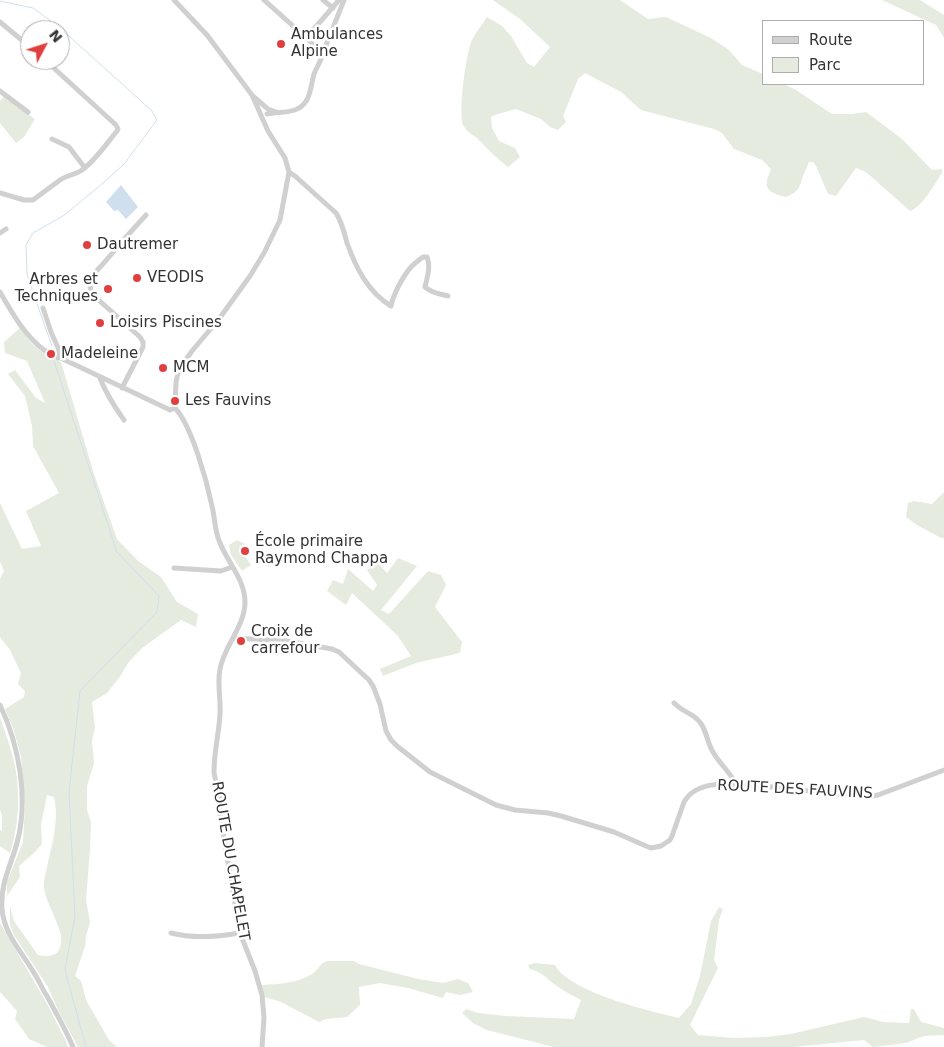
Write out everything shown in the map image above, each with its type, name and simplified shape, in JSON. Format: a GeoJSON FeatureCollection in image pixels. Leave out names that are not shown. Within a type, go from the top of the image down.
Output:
{"type":"FeatureCollection","features":[{"type":"Feature","properties":{"kind":"street"},"geometry":{"type":"LineString","coordinates":[[174,0],[207,36],[264,112],[265,124],[284,158],[289,172],[280,220],[264,253],[219,319],[182,365],[176,382],[175,408],[180,414],[196,450],[208,486],[219,542],[241,583],[245,595],[242,620],[233,638]]}},
{"type":"Feature","properties":{"kind":"street"},"geometry":{"type":"LineString","coordinates":[[264,0],[322,52]]}},
{"type":"Feature","properties":{"kind":"street"},"geometry":{"type":"LineString","coordinates":[[323,0],[337,17]]}},
{"type":"Feature","properties":{"kind":"street"},"geometry":{"type":"LineString","coordinates":[[307,37],[339,0]]}},
{"type":"Feature","properties":{"kind":"street"},"geometry":{"type":"LineString","coordinates":[[264,112],[295,110],[307,102],[315,70],[344,0]]}},
{"type":"Feature","properties":{"kind":"street"},"geometry":{"type":"LineString","coordinates":[[0,22],[20,39]]}},
{"type":"Feature","properties":{"kind":"street"},"geometry":{"type":"LineString","coordinates":[[0,192],[24,200],[33,200],[60,180],[86,168],[117,131],[117,126],[56,70]]}},
{"type":"Feature","properties":{"kind":"street"},"geometry":{"type":"LineString","coordinates":[[0,91],[28,112]]}},
{"type":"Feature","properties":{"kind":"street"},"geometry":{"type":"LineString","coordinates":[[52,138],[69,147],[86,168]]}},
{"type":"Feature","properties":{"kind":"street"},"geometry":{"type":"LineString","coordinates":[[289,172],[336,213],[341,220],[352,255],[362,278],[384,302],[391,306],[392,299],[411,267],[423,256],[429,262],[428,276],[424,287],[426,290],[448,296]]}},
{"type":"Feature","properties":{"kind":"street"},"geometry":{"type":"LineString","coordinates":[[122,388],[143,347],[143,342],[93,295],[90,285],[91,279],[96,272],[146,216]]}},
{"type":"Feature","properties":{"kind":"street"},"geometry":{"type":"LineString","coordinates":[[0,232],[6,229]]}},
{"type":"Feature","properties":{"kind":"street"},"geometry":{"type":"LineString","coordinates":[[0,292],[32,340],[44,350],[170,410],[175,408]]}},
{"type":"Feature","properties":{"kind":"street"},"geometry":{"type":"LineString","coordinates":[[44,308],[59,350],[58,358]]}},
{"type":"Feature","properties":{"kind":"street"},"geometry":{"type":"LineString","coordinates":[[100,378],[112,404],[124,420]]}},
{"type":"Feature","properties":{"kind":"street"},"geometry":{"type":"LineString","coordinates":[[174,568],[221,571],[232,567]]}},
{"type":"Feature","properties":{"kind":"street","name":"ROUTE DES FAUVINS"},"geometry":{"type":"LineString","coordinates":[[233,638],[287,640],[339,652],[373,686],[380,704],[386,731],[391,740],[404,753],[430,772],[496,806],[561,816],[614,832],[646,846],[656,848],[666,844],[672,836],[687,797],[698,788],[704,786],[736,784],[773,786],[865,797],[878,795],[944,770]]}},
{"type":"Feature","properties":{"kind":"street","name":"ROUTE DU CHAPELET"},"geometry":{"type":"LineString","coordinates":[[233,638],[220,668],[220,714],[214,772],[221,799],[220,815],[240,933],[262,995],[264,1018],[262,1047]]}},
{"type":"Feature","properties":{"kind":"street"},"geometry":{"type":"LineString","coordinates":[[674,703],[684,712],[697,719],[703,726],[712,751],[736,784]]}},
{"type":"Feature","properties":{"kind":"street"},"geometry":{"type":"LineString","coordinates":[[0,705],[14,742],[17,756],[22,811],[17,843],[3,886],[3,915],[8,932],[34,974],[74,1047]]}},
{"type":"Feature","properties":{"kind":"street"},"geometry":{"type":"LineString","coordinates":[[172,933],[185,936],[213,937],[240,933]]}},
{"type":"Feature","properties":{"kind":"green space"},"geometry":{"type":"Polygon","coordinates":[[[493,0],[620,0],[648,19],[666,17],[711,38],[729,50],[742,65],[762,74],[762,85],[786,85],[832,114],[866,112],[902,139],[932,170],[942,169],[942,173],[924,200],[910,211],[866,172],[856,168],[836,196],[828,194],[813,162],[809,162],[797,190],[786,197],[772,192],[768,188],[767,180],[771,169],[762,160],[734,149],[722,133],[714,129],[641,110],[621,92],[585,73],[578,79],[563,116],[566,122],[558,130],[550,127],[541,119],[516,109],[491,117],[492,128],[499,141],[515,148],[520,157],[508,167],[467,131],[463,125],[461,108],[463,82],[472,40],[487,17],[502,26],[511,36],[527,63],[534,67],[550,47],[520,19],[493,0]]]}},
{"type":"Feature","properties":{"kind":"green space"},"geometry":{"type":"Polygon","coordinates":[[[882,0],[920,0],[944,15],[944,38],[936,25],[882,0]]]}},
{"type":"Feature","properties":{"kind":"green space"},"geometry":{"type":"Polygon","coordinates":[[[4,96],[35,119],[24,137],[16,143],[0,123],[0,101],[4,96]]]}},
{"type":"Feature","properties":{"kind":"green space"},"geometry":{"type":"Polygon","coordinates":[[[20,328],[38,349],[61,362],[94,474],[117,539],[138,561],[161,577],[177,602],[198,614],[196,627],[181,620],[142,648],[128,663],[107,693],[92,702],[95,728],[92,740],[94,763],[87,786],[87,810],[91,822],[86,900],[90,922],[85,946],[75,976],[81,981],[86,1000],[109,1040],[117,1047],[78,1047],[48,987],[14,935],[10,925],[10,906],[14,921],[38,955],[50,956],[60,948],[60,931],[45,894],[44,885],[55,830],[56,813],[54,797],[47,795],[41,825],[42,844],[19,866],[20,877],[7,896],[7,882],[23,842],[25,806],[21,757],[14,731],[5,709],[24,697],[25,691],[18,684],[21,673],[10,650],[0,637],[0,579],[4,571],[0,562],[0,503],[22,549],[41,546],[26,511],[59,493],[33,446],[32,426],[25,396],[8,374],[15,370],[36,398],[45,403],[27,361],[5,353],[4,342],[20,328]]]}},
{"type":"Feature","properties":{"kind":"green space"},"geometry":{"type":"Polygon","coordinates":[[[944,492],[944,538],[941,538],[906,517],[908,503],[914,501],[932,504],[944,492]]]}},
{"type":"Feature","properties":{"kind":"green space"},"geometry":{"type":"Polygon","coordinates":[[[237,540],[245,544],[239,547],[251,565],[242,571],[231,555],[229,545],[237,540]]]}},
{"type":"Feature","properties":{"kind":"green space"},"geometry":{"type":"Polygon","coordinates":[[[398,558],[417,566],[381,610],[389,614],[428,571],[441,575],[446,585],[435,607],[462,642],[460,653],[416,663],[383,676],[380,669],[411,656],[398,636],[352,593],[346,605],[327,591],[333,580],[343,584],[348,569],[373,591],[377,585],[367,570],[377,562],[387,573],[398,558]]]}},
{"type":"Feature","properties":{"kind":"green space"},"geometry":{"type":"Polygon","coordinates":[[[0,717],[15,766],[18,791],[16,829],[10,853],[0,846],[2,816],[0,809],[0,717]]]}},
{"type":"Feature","properties":{"kind":"green space"},"geometry":{"type":"Polygon","coordinates":[[[719,907],[723,909],[719,920],[714,960],[718,968],[690,1025],[698,1035],[733,1038],[767,1037],[791,1034],[864,1017],[883,1022],[909,1023],[911,1009],[914,1009],[921,1022],[944,1028],[944,1035],[924,1036],[906,1043],[873,1047],[864,1040],[793,1047],[554,1047],[487,1030],[473,1023],[462,1013],[466,1009],[478,1013],[506,1016],[574,1019],[581,1000],[530,969],[528,965],[535,963],[555,965],[563,975],[592,992],[649,1011],[679,1018],[691,1004],[700,976],[711,921],[719,907]]]}},
{"type":"Feature","properties":{"kind":"green space"},"geometry":{"type":"Polygon","coordinates":[[[0,923],[46,1002],[68,1047],[47,1047],[29,1039],[15,1019],[17,1011],[0,992],[0,923]]]}},
{"type":"Feature","properties":{"kind":"green space"},"geometry":{"type":"Polygon","coordinates":[[[327,961],[354,961],[359,964],[418,979],[443,983],[458,979],[468,983],[473,992],[460,995],[446,992],[443,998],[408,988],[380,983],[359,987],[360,1005],[347,1017],[326,1019],[319,1022],[281,1002],[264,997],[262,985],[295,981],[307,977],[327,961]]]}},
{"type":"Feature","properties":{"kind":"water"},"geometry":{"type":"Polygon","coordinates":[[[121,185],[138,207],[126,219],[118,210],[114,211],[106,202],[121,185]]]}},
{"type":"Feature","properties":{"kind":"waterway"},"geometry":{"type":"LineString","coordinates":[[0,1],[33,8],[59,27],[152,111],[157,120],[124,164],[63,216],[33,233],[26,245],[27,274],[52,346]]}},
{"type":"Feature","properties":{"kind":"waterway"},"geometry":{"type":"LineString","coordinates":[[54,361],[117,552],[159,596],[157,612],[80,691],[69,792],[75,916],[65,970],[86,1047]]}},
{"type":"Feature","properties":{"kind":"place","name":"Ambulances Alpine"},"geometry":{"type":"Point","coordinates":[281,44]}},
{"type":"Feature","properties":{"kind":"place","name":"Dautremer"},"geometry":{"type":"Point","coordinates":[87,245]}},
{"type":"Feature","properties":{"kind":"place","name":"VEODIS"},"geometry":{"type":"Point","coordinates":[137,278]}},
{"type":"Feature","properties":{"kind":"place","name":"Arbres et Techniques"},"geometry":{"type":"Point","coordinates":[108,289]}},
{"type":"Feature","properties":{"kind":"place","name":"Loisirs Piscines"},"geometry":{"type":"Point","coordinates":[100,323]}},
{"type":"Feature","properties":{"kind":"place","name":"Madeleine"},"geometry":{"type":"Point","coordinates":[51,354]}},
{"type":"Feature","properties":{"kind":"place","name":"MCM"},"geometry":{"type":"Point","coordinates":[163,368]}},
{"type":"Feature","properties":{"kind":"place","name":"Les Fauvins"},"geometry":{"type":"Point","coordinates":[175,401]}},
{"type":"Feature","properties":{"kind":"place","name":"École primaire Raymond Chappa"},"geometry":{"type":"Point","coordinates":[245,551]}},
{"type":"Feature","properties":{"kind":"place","name":"Croix de carrefour"},"geometry":{"type":"Point","coordinates":[241,641]}}]}
